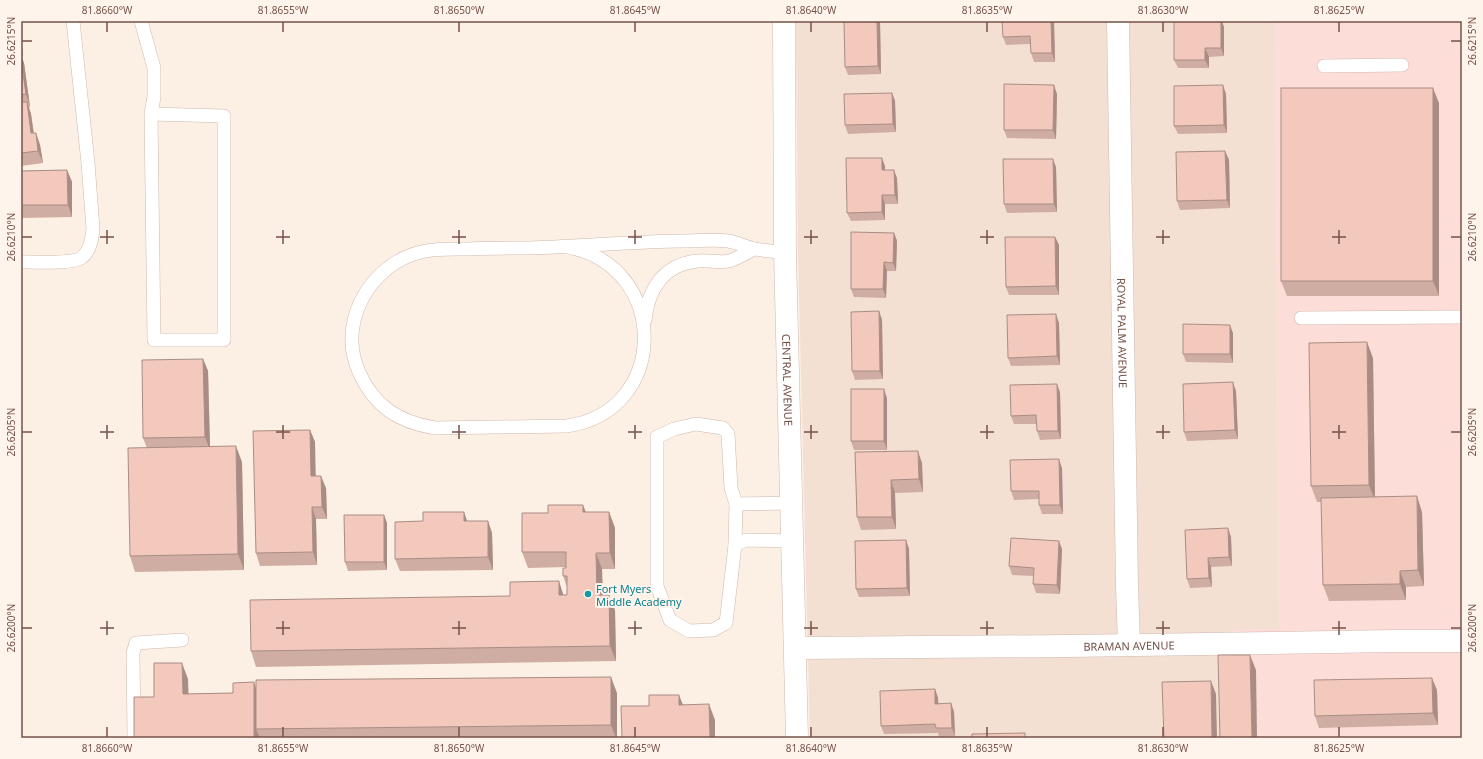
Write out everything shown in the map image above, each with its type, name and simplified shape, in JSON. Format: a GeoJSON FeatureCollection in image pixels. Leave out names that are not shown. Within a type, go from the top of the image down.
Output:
{"type":"FeatureCollection","features":[{"type":"Feature","properties":{"kind":"street","name":"CENTRAL AVENUE"},"geometry":{"type":"LineString","coordinates":[[784,21],[786,253],[798,738]]}},
{"type":"Feature","properties":{"kind":"street","name":"ROYAL PALM AVENUE"},"geometry":{"type":"LineString","coordinates":[[1118,21],[1129,645]]}},
{"type":"Feature","properties":{"kind":"street","name":"BRAMAN AVENUE"},"geometry":{"type":"LineString","coordinates":[[796,648],[1462,641]]}},
{"type":"Feature","properties":{"kind":"lane"},"geometry":{"type":"LineString","coordinates":[[21,262],[69,262],[80,258],[88,250],[92,240],[93,230],[88,162],[73,21]]}},
{"type":"Feature","properties":{"kind":"lane"},"geometry":{"type":"LineString","coordinates":[[141,21],[154,68],[154,97],[151,114],[154,340],[224,340],[224,116],[151,114]]}},
{"type":"Feature","properties":{"kind":"lane"},"geometry":{"type":"LineString","coordinates":[[1324,66],[1402,65]]}},
{"type":"Feature","properties":{"kind":"lane"},"geometry":{"type":"LineString","coordinates":[[754,249],[728,261],[688,262],[673,269],[659,281],[649,296],[646,306],[644,352],[640,367],[630,386],[611,408],[592,419],[575,425],[450,428],[422,426],[393,414],[375,399],[356,367],[352,340],[354,322],[358,306],[366,290],[373,280],[390,266],[412,255],[437,249],[568,247],[659,241],[728,241],[754,249],[786,253]]}},
{"type":"Feature","properties":{"kind":"lane"},"geometry":{"type":"LineString","coordinates":[[568,247],[592,254],[615,271],[631,290],[637,300],[644,325]]}},
{"type":"Feature","properties":{"kind":"lane"},"geometry":{"type":"LineString","coordinates":[[1301,318],[1462,317]]}},
{"type":"Feature","properties":{"kind":"lane"},"geometry":{"type":"LineString","coordinates":[[696,424],[723,428],[728,434],[731,488],[736,504],[735,545],[726,623],[713,630],[689,631],[670,620],[657,586],[657,437],[674,429],[696,424]]}},
{"type":"Feature","properties":{"kind":"lane"},"geometry":{"type":"LineString","coordinates":[[736,504],[792,503]]}},
{"type":"Feature","properties":{"kind":"lane"},"geometry":{"type":"LineString","coordinates":[[735,545],[746,540],[793,541]]}},
{"type":"Feature","properties":{"kind":"lane"},"geometry":{"type":"LineString","coordinates":[[134,738],[133,653],[136,643],[182,640]]}},
{"type":"Feature","properties":{"kind":"shaded area"},"geometry":{"type":"Polygon","coordinates":[[[796,21],[1275,21],[1279,629],[1235,738],[810,738],[798,252],[796,21]]]}},
{"type":"Feature","properties":{"kind":"shaded area"},"geometry":{"type":"Polygon","coordinates":[[[1275,21],[1462,21],[1462,738],[1235,738],[1232,630],[1279,629],[1275,21]]]}},
{"type":"Feature","properties":{"kind":"building"},"geometry":{"type":"Polygon","coordinates":[[[844,21],[877,21],[878,66],[845,67],[844,21]]]}},
{"type":"Feature","properties":{"kind":"building"},"geometry":{"type":"Polygon","coordinates":[[[1002,21],[1051,21],[1052,53],[1031,53],[1030,36],[1003,37],[1002,21]]]}},
{"type":"Feature","properties":{"kind":"building"},"geometry":{"type":"Polygon","coordinates":[[[1174,21],[1221,21],[1221,48],[1205,48],[1205,60],[1174,60],[1174,21]]]}},
{"type":"Feature","properties":{"kind":"building"},"geometry":{"type":"Polygon","coordinates":[[[21,60],[26,94],[21,95],[21,60]]]}},
{"type":"Feature","properties":{"kind":"building"},"geometry":{"type":"Polygon","coordinates":[[[1004,84],[1054,85],[1053,130],[1004,130],[1004,84]]]}},
{"type":"Feature","properties":{"kind":"building"},"geometry":{"type":"Polygon","coordinates":[[[1223,85],[1224,125],[1174,126],[1174,86],[1223,85]]]}},
{"type":"Feature","properties":{"kind":"building"},"geometry":{"type":"Polygon","coordinates":[[[1281,88],[1433,88],[1433,281],[1281,281],[1281,88]]]}},
{"type":"Feature","properties":{"kind":"building"},"geometry":{"type":"Polygon","coordinates":[[[892,93],[893,124],[845,125],[844,94],[892,93]]]}},
{"type":"Feature","properties":{"kind":"building"},"geometry":{"type":"Polygon","coordinates":[[[21,102],[27,102],[31,133],[36,133],[38,151],[21,153],[21,102]]]}},
{"type":"Feature","properties":{"kind":"building"},"geometry":{"type":"Polygon","coordinates":[[[1225,151],[1227,200],[1177,201],[1176,152],[1225,151]]]}},
{"type":"Feature","properties":{"kind":"building"},"geometry":{"type":"Polygon","coordinates":[[[846,158],[882,158],[882,170],[894,170],[895,195],[882,195],[882,212],[847,213],[846,158]]]}},
{"type":"Feature","properties":{"kind":"building"},"geometry":{"type":"Polygon","coordinates":[[[1003,159],[1053,159],[1054,204],[1004,204],[1003,159]]]}},
{"type":"Feature","properties":{"kind":"building"},"geometry":{"type":"Polygon","coordinates":[[[67,170],[68,205],[21,205],[21,171],[67,170]]]}},
{"type":"Feature","properties":{"kind":"building"},"geometry":{"type":"Polygon","coordinates":[[[851,232],[894,233],[893,263],[884,262],[883,289],[851,289],[851,232]]]}},
{"type":"Feature","properties":{"kind":"building"},"geometry":{"type":"Polygon","coordinates":[[[1005,237],[1055,237],[1056,286],[1006,287],[1005,237]]]}},
{"type":"Feature","properties":{"kind":"building"},"geometry":{"type":"Polygon","coordinates":[[[879,311],[880,371],[852,371],[851,312],[879,311]]]}},
{"type":"Feature","properties":{"kind":"building"},"geometry":{"type":"Polygon","coordinates":[[[1056,314],[1057,356],[1008,358],[1007,315],[1056,314]]]}},
{"type":"Feature","properties":{"kind":"building"},"geometry":{"type":"Polygon","coordinates":[[[1183,324],[1230,325],[1230,354],[1183,354],[1183,324]]]}},
{"type":"Feature","properties":{"kind":"building"},"geometry":{"type":"Polygon","coordinates":[[[1367,342],[1369,485],[1311,486],[1309,343],[1367,342]]]}},
{"type":"Feature","properties":{"kind":"building"},"geometry":{"type":"Polygon","coordinates":[[[203,359],[205,437],[143,438],[142,360],[203,359]]]}},
{"type":"Feature","properties":{"kind":"building"},"geometry":{"type":"Polygon","coordinates":[[[1233,382],[1235,430],[1184,432],[1183,384],[1233,382]]]}},
{"type":"Feature","properties":{"kind":"building"},"geometry":{"type":"Polygon","coordinates":[[[1057,384],[1058,431],[1037,431],[1036,415],[1011,416],[1010,385],[1057,384]]]}},
{"type":"Feature","properties":{"kind":"building"},"geometry":{"type":"Polygon","coordinates":[[[851,389],[884,389],[884,441],[851,441],[851,389]]]}},
{"type":"Feature","properties":{"kind":"building"},"geometry":{"type":"Polygon","coordinates":[[[310,430],[311,476],[321,476],[322,507],[312,507],[313,552],[256,553],[253,431],[310,430]]]}},
{"type":"Feature","properties":{"kind":"building"},"geometry":{"type":"Polygon","coordinates":[[[236,446],[238,554],[130,556],[128,448],[236,446]]]}},
{"type":"Feature","properties":{"kind":"building"},"geometry":{"type":"Polygon","coordinates":[[[918,451],[919,479],[891,480],[892,517],[857,517],[855,452],[918,451]]]}},
{"type":"Feature","properties":{"kind":"building"},"geometry":{"type":"Polygon","coordinates":[[[1059,459],[1060,505],[1039,505],[1039,491],[1011,491],[1010,460],[1059,459]]]}},
{"type":"Feature","properties":{"kind":"building"},"geometry":{"type":"Polygon","coordinates":[[[1417,496],[1418,570],[1400,571],[1400,584],[1323,585],[1321,498],[1417,496]]]}},
{"type":"Feature","properties":{"kind":"building","name":"Fort Myers Middle Academy"},"geometry":{"type":"Polygon","coordinates":[[[548,505],[583,505],[583,512],[609,512],[610,553],[596,553],[597,595],[609,595],[610,646],[251,651],[250,600],[510,596],[510,582],[559,581],[559,595],[567,595],[567,576],[563,576],[563,568],[566,568],[566,552],[522,552],[522,513],[548,513],[548,505]]]}},
{"type":"Feature","properties":{"kind":"building"},"geometry":{"type":"Polygon","coordinates":[[[423,512],[464,512],[464,521],[488,521],[488,557],[395,559],[395,522],[423,521],[423,512]]]}},
{"type":"Feature","properties":{"kind":"building"},"geometry":{"type":"Polygon","coordinates":[[[344,515],[384,515],[384,562],[345,562],[344,515]]]}},
{"type":"Feature","properties":{"kind":"building"},"geometry":{"type":"Polygon","coordinates":[[[1228,528],[1229,557],[1208,558],[1209,578],[1187,579],[1185,530],[1228,528]]]}},
{"type":"Feature","properties":{"kind":"building"},"geometry":{"type":"Polygon","coordinates":[[[1011,538],[1059,541],[1057,585],[1033,584],[1034,568],[1009,566],[1011,538]]]}},
{"type":"Feature","properties":{"kind":"building"},"geometry":{"type":"Polygon","coordinates":[[[906,540],[907,588],[856,589],[855,541],[906,540]]]}},
{"type":"Feature","properties":{"kind":"building"},"geometry":{"type":"Polygon","coordinates":[[[1218,655],[1250,655],[1252,738],[1220,738],[1218,655]]]}},
{"type":"Feature","properties":{"kind":"building"},"geometry":{"type":"Polygon","coordinates":[[[154,663],[182,663],[183,694],[233,693],[233,683],[254,682],[254,738],[134,738],[134,697],[154,697],[154,663]]]}},
{"type":"Feature","properties":{"kind":"building"},"geometry":{"type":"Polygon","coordinates":[[[611,677],[611,725],[256,729],[256,680],[611,677]]]}},
{"type":"Feature","properties":{"kind":"building"},"geometry":{"type":"Polygon","coordinates":[[[1432,678],[1433,713],[1315,716],[1314,680],[1432,678]]]}},
{"type":"Feature","properties":{"kind":"building"},"geometry":{"type":"Polygon","coordinates":[[[1211,681],[1212,738],[1164,738],[1162,682],[1211,681]]]}},
{"type":"Feature","properties":{"kind":"building"},"geometry":{"type":"Polygon","coordinates":[[[935,689],[935,704],[951,703],[952,728],[936,728],[935,724],[881,726],[880,691],[935,689]]]}},
{"type":"Feature","properties":{"kind":"building"},"geometry":{"type":"Polygon","coordinates":[[[649,695],[679,695],[679,705],[709,704],[710,738],[622,738],[621,706],[649,706],[649,695]]]}},
{"type":"Feature","properties":{"kind":"building"},"geometry":{"type":"Polygon","coordinates":[[[1025,733],[1025,738],[972,738],[972,734],[1025,733]]]}},
{"type":"Feature","properties":{"kind":"place","name":"Fort Myers Middle Academy"},"geometry":{"type":"Point","coordinates":[588,594]}}]}
